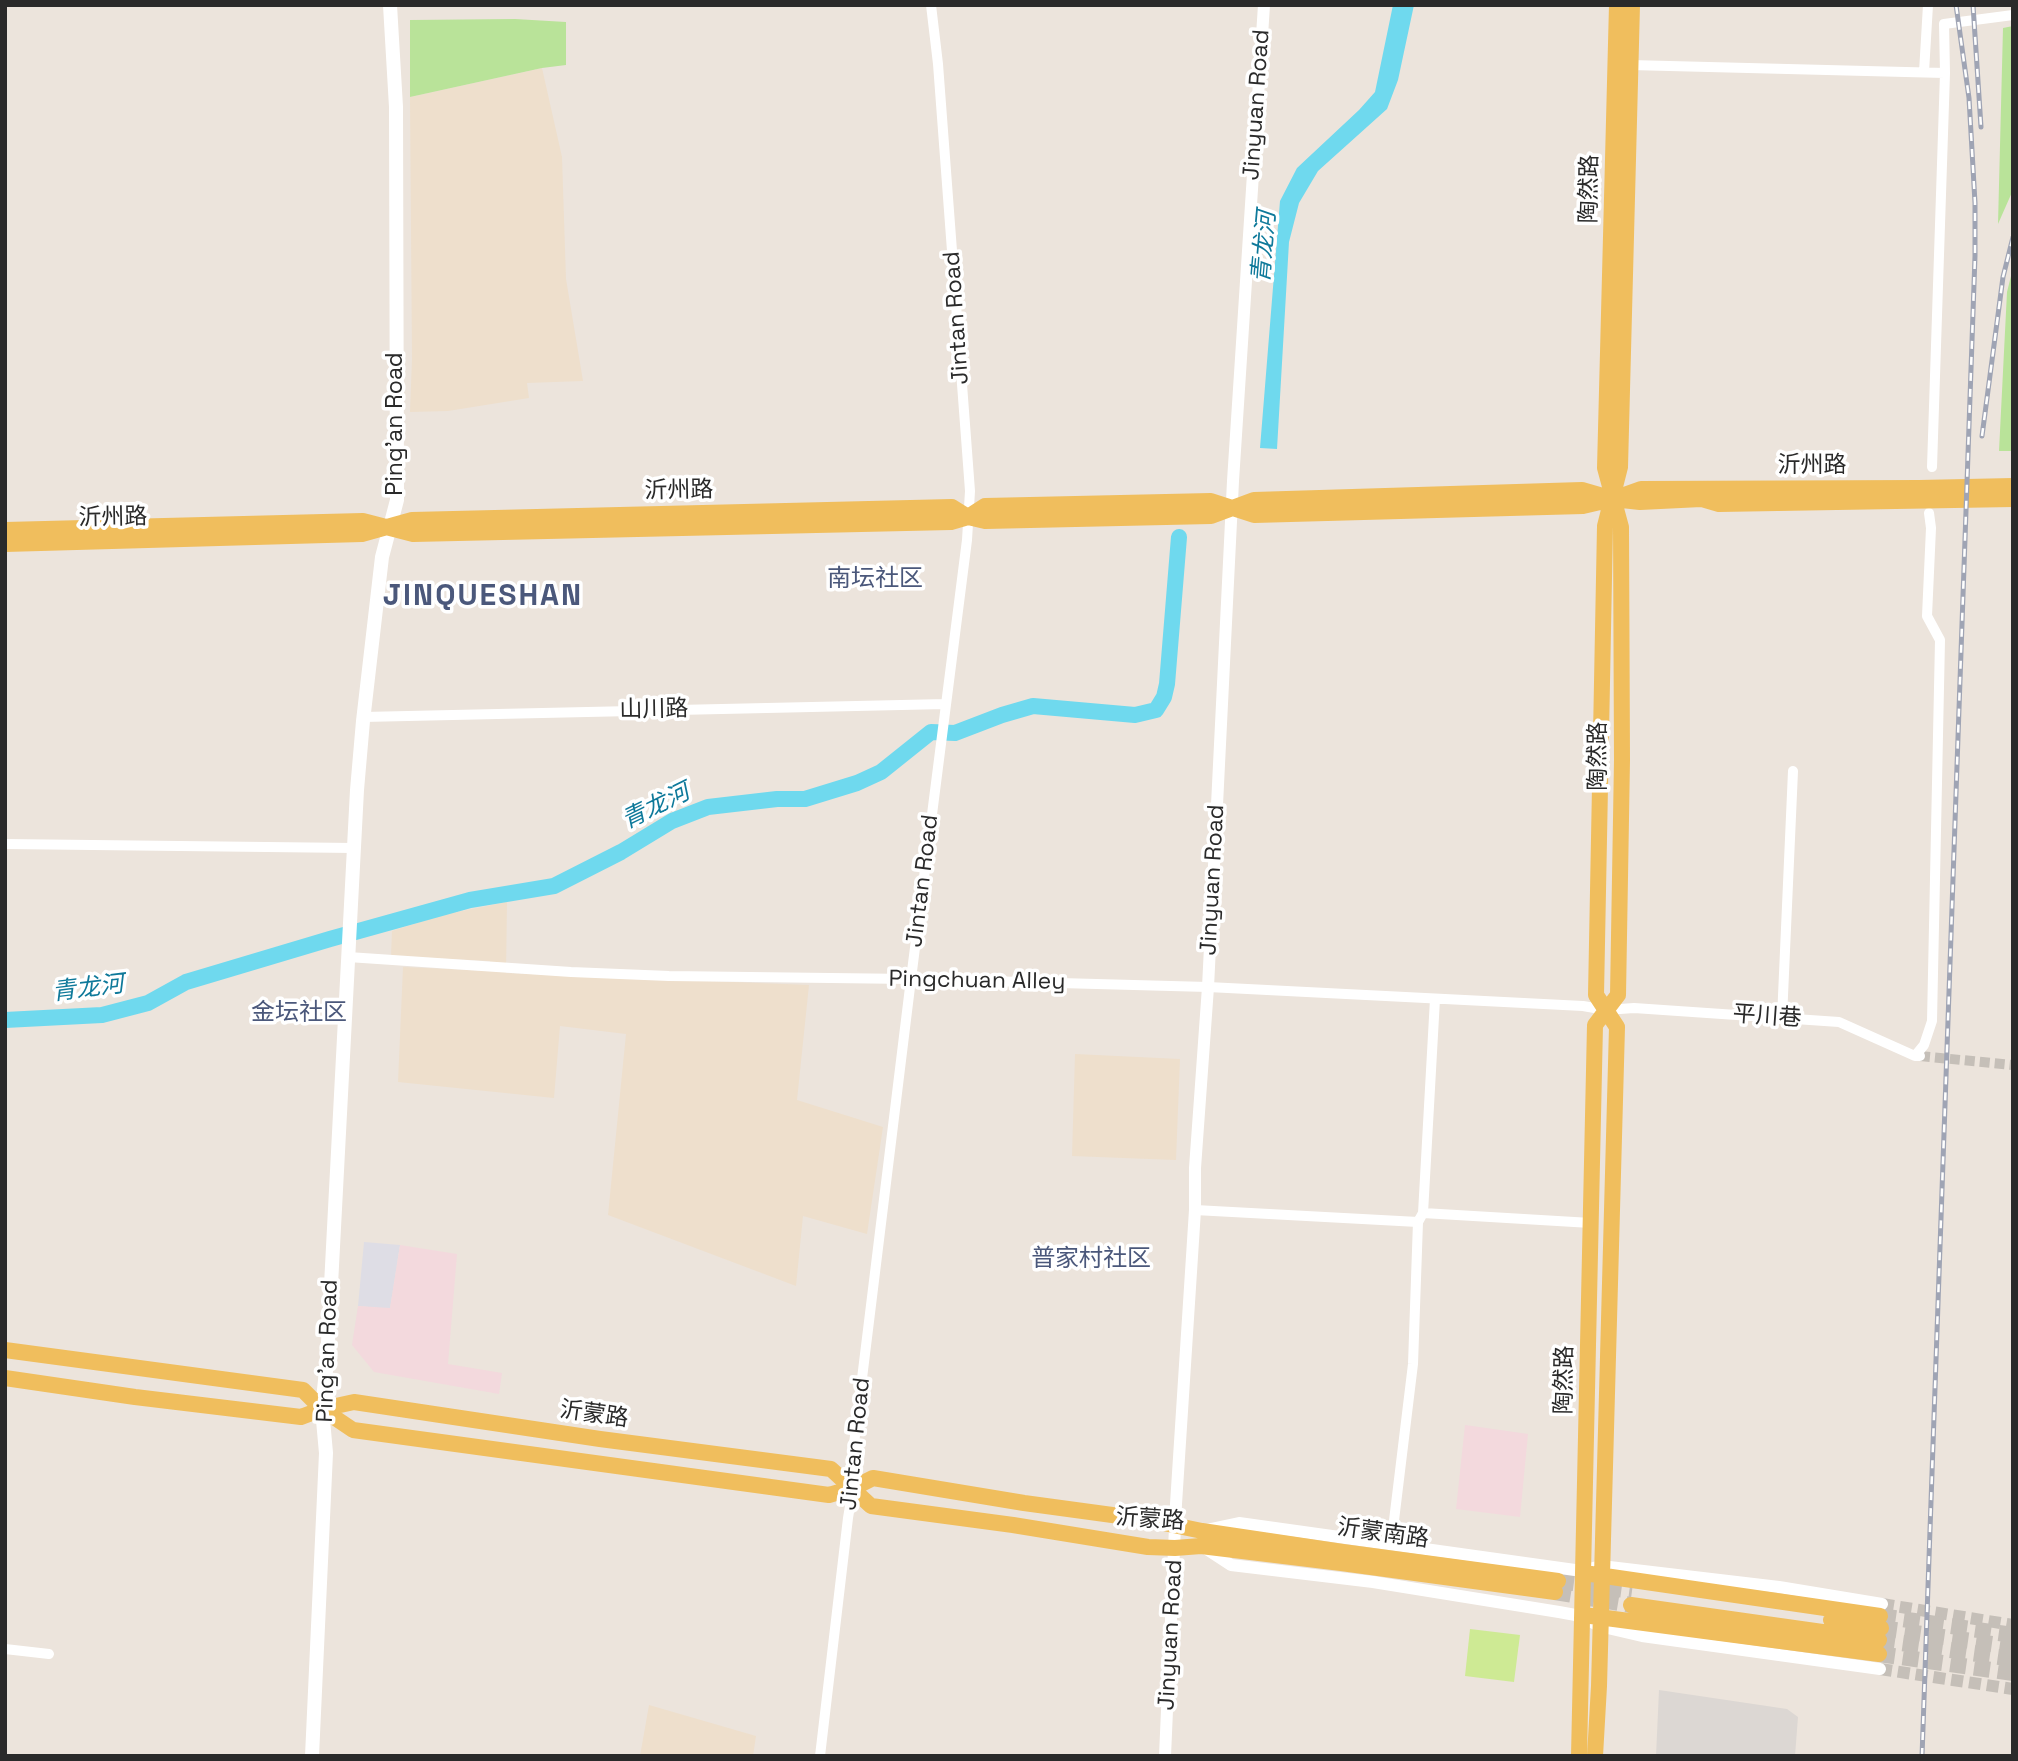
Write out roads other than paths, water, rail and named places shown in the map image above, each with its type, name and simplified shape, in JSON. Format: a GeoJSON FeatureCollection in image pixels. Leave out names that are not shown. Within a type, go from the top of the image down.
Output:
{"type":"FeatureCollection","features":[{"type":"Feature","properties":{"kind":"main road","name":"Ping'an Road"},"geometry":{"type":"LineString","coordinates":[[312,1756],[326,1453],[322,1409],[327,1361],[354,848],[363,718],[382,557],[397,500],[396,107],[390,5]]}},
{"type":"Feature","properties":{"kind":"main road"},"geometry":{"type":"LineString","coordinates":[[1617,5],[1622,44],[1631,32]]}},
{"type":"Feature","properties":{"kind":"main road","name":"陶然路"},"geometry":{"type":"LineString","coordinates":[[1579,1756],[1595,1025],[1619,995],[1622,788],[1621,527],[1605,468],[1617,5]]}},
{"type":"Feature","properties":{"kind":"main road","name":"陶然路"},"geometry":{"type":"LineString","coordinates":[[1595,1756],[1617,1027],[1596,996],[1605,526],[1620,467],[1632,5]]}},
{"type":"Feature","properties":{"kind":"main road"},"geometry":{"type":"LineString","coordinates":[[1615,97],[1623,85],[1629,141]]}},
{"type":"Feature","properties":{"kind":"main road"},"geometry":{"type":"LineString","coordinates":[[1703,494],[1725,483],[2013,478]]}},
{"type":"Feature","properties":{"kind":"main road","name":"沂州路"},"geometry":{"type":"LineString","coordinates":[[5,544],[362,534],[412,520],[952,507],[968,517],[985,521],[1211,516],[1254,500],[1582,490],[1613,499],[1640,502],[1703,494],[2013,486]]}},
{"type":"Feature","properties":{"kind":"main road","name":"沂州路"},"geometry":{"type":"LineString","coordinates":[[1703,494],[2013,493]]}},
{"type":"Feature","properties":{"kind":"main road"},"geometry":{"type":"LineString","coordinates":[[1703,494],[1719,504],[2013,499]]}},
{"type":"Feature","properties":{"kind":"main road","name":"沂州路"},"geometry":{"type":"LineString","coordinates":[[5,530],[363,521],[390,527]]}},
{"type":"Feature","properties":{"kind":"main road","name":"沂蒙路"},"geometry":{"type":"LineString","coordinates":[[5,1350],[303,1390],[322,1409],[353,1430],[830,1495],[873,1478],[1149,1520],[1176,1526],[1202,1538]]}},
{"type":"Feature","properties":{"kind":"main road","name":"沂蒙路"},"geometry":{"type":"LineString","coordinates":[[5,1378],[301,1417],[354,1402],[614,1441],[831,1469],[871,1506],[1148,1547],[1175,1548],[1202,1538]]}},
{"type":"Feature","properties":{"kind":"main road","name":"沂蒙南路"},"geometry":{"type":"LineString","coordinates":[[1202,1538],[1557,1586]]}},
{"type":"Feature","properties":{"kind":"main road"},"geometry":{"type":"LineString","coordinates":[[1582,1572],[1601,1571],[1880,1635]]}},
{"type":"Feature","properties":{"kind":"main road"},"geometry":{"type":"LineString","coordinates":[[1631,1598],[1880,1635]]}},
{"type":"Feature","properties":{"kind":"main road"},"geometry":{"type":"LineString","coordinates":[[1581,1616],[1599,1621],[1880,1635]]}},
{"type":"Feature","properties":{"kind":"street","name":"Jintan Road"},"geometry":{"type":"LineString","coordinates":[[820,1756],[853,1488],[852,1460],[967,540],[970,491],[938,64],[931,5]]}},
{"type":"Feature","properties":{"kind":"street","name":"Jinyuan Road"},"geometry":{"type":"LineString","coordinates":[[1165,1756],[1195,1210],[1195,1168],[1208,986],[1233,509],[1264,5]]}},
{"type":"Feature","properties":{"kind":"street"},"geometry":{"type":"LineString","coordinates":[[1924,72],[1928,5]]}},
{"type":"Feature","properties":{"kind":"street"},"geometry":{"type":"LineString","coordinates":[[1932,467],[1944,24],[2013,15]]}},
{"type":"Feature","properties":{"kind":"street"},"geometry":{"type":"LineString","coordinates":[[1630,65],[1944,73]]}},
{"type":"Feature","properties":{"kind":"street","name":"平川巷"},"geometry":{"type":"LineString","coordinates":[[1606,1010],[1634,1008],[1839,1022],[1917,1056],[1924,1045],[1931,1021],[1940,640],[1927,616],[1931,528],[1929,513]]}},
{"type":"Feature","properties":{"kind":"street","name":"山川路"},"geometry":{"type":"LineString","coordinates":[[363,718],[946,704]]}},
{"type":"Feature","properties":{"kind":"street"},"geometry":{"type":"LineString","coordinates":[[1782,1018],[1793,771]]}},
{"type":"Feature","properties":{"kind":"street"},"geometry":{"type":"LineString","coordinates":[[5,844],[354,848]]}},
{"type":"Feature","properties":{"kind":"street","name":"Pingchuan Alley"},"geometry":{"type":"LineString","coordinates":[[348,952],[571,972],[1208,986],[1583,1006],[1606,1010]]}},
{"type":"Feature","properties":{"kind":"street"},"geometry":{"type":"LineString","coordinates":[[1391,1545],[1413,1364],[1435,999]]}},
{"type":"Feature","properties":{"kind":"street"},"geometry":{"type":"LineString","coordinates":[[1195,1210],[1591,1223]]}},
{"type":"Feature","properties":{"kind":"street"},"geometry":{"type":"LineString","coordinates":[[1581,1616],[1373,1582],[1231,1565],[1202,1538],[1239,1523],[1582,1572]]}},
{"type":"Feature","properties":{"kind":"street"},"geometry":{"type":"LineString","coordinates":[[5,1649],[49,1654]]}},
{"type":"Feature","properties":{"kind":"water"},"geometry":{"type":"Polygon","coordinates":[[[1393,5],[1414,5],[1398,80],[1387,109],[1318,171],[1299,203],[1289,242],[1277,449],[1260,448],[1280,201],[1297,168],[1375,92],[1393,5]]]}},
{"type":"Feature","properties":{"kind":"waterway","name":"青龙河"},"geometry":{"type":"LineString","coordinates":[[5,1020],[102,1015],[148,1003],[186,982],[330,939],[470,900],[554,886],[621,852],[672,821],[708,807],[777,799],[805,799],[857,783],[881,772],[931,732],[955,733],[1033,706],[1135,715],[1156,710],[1164,697],[1167,684],[1179,537]]}},
{"type":"Feature","properties":{"kind":"tunnel"},"geometry":{"type":"LineString","coordinates":[[1920,1056],[2013,1065]]}},
{"type":"Feature","properties":{"kind":"tunnel"},"geometry":{"type":"LineString","coordinates":[[1558,1581],[1632,1591]]}},
{"type":"Feature","properties":{"kind":"tunnel"},"geometry":{"type":"LineString","coordinates":[[1555,1592],[1631,1605]]}},
{"type":"Feature","properties":{"kind":"tunnel"},"geometry":{"type":"LineString","coordinates":[[1882,1604],[2013,1625]]}},
{"type":"Feature","properties":{"kind":"tunnel"},"geometry":{"type":"LineString","coordinates":[[1880,1616],[2013,1635]]}},
{"type":"Feature","properties":{"kind":"tunnel"},"geometry":{"type":"LineString","coordinates":[[1881,1628],[2013,1647]]}},
{"type":"Feature","properties":{"kind":"tunnel"},"geometry":{"type":"LineString","coordinates":[[1879,1640],[2013,1659]]}},
{"type":"Feature","properties":{"kind":"tunnel"},"geometry":{"type":"LineString","coordinates":[[1879,1654],[2013,1673]]}},
{"type":"Feature","properties":{"kind":"tunnel"},"geometry":{"type":"LineString","coordinates":[[1880,1669],[2013,1689]]}},
{"type":"Feature","properties":{"kind":"railway"},"geometry":{"type":"LineString","coordinates":[[1922,1756],[1975,256],[1969,98],[1956,5]]}},
{"type":"Feature","properties":{"kind":"railway"},"geometry":{"type":"LineString","coordinates":[[1973,5],[1981,127]]}},
{"type":"Feature","properties":{"kind":"railway"},"geometry":{"type":"LineString","coordinates":[[1982,436],[2003,277],[2013,237]]}},
{"type":"Feature","properties":{"kind":"district","name":"南坛社区"},"geometry":{"type":"Point","coordinates":[875,579]}},
{"type":"Feature","properties":{"kind":"district","name":"JINQUESHAN"},"geometry":{"type":"Point","coordinates":[483,597]}},
{"type":"Feature","properties":{"kind":"district","name":"金坛社区"},"geometry":{"type":"Point","coordinates":[299,1013]}},
{"type":"Feature","properties":{"kind":"district","name":"普家村社区"},"geometry":{"type":"Point","coordinates":[1091,1259]}}]}
